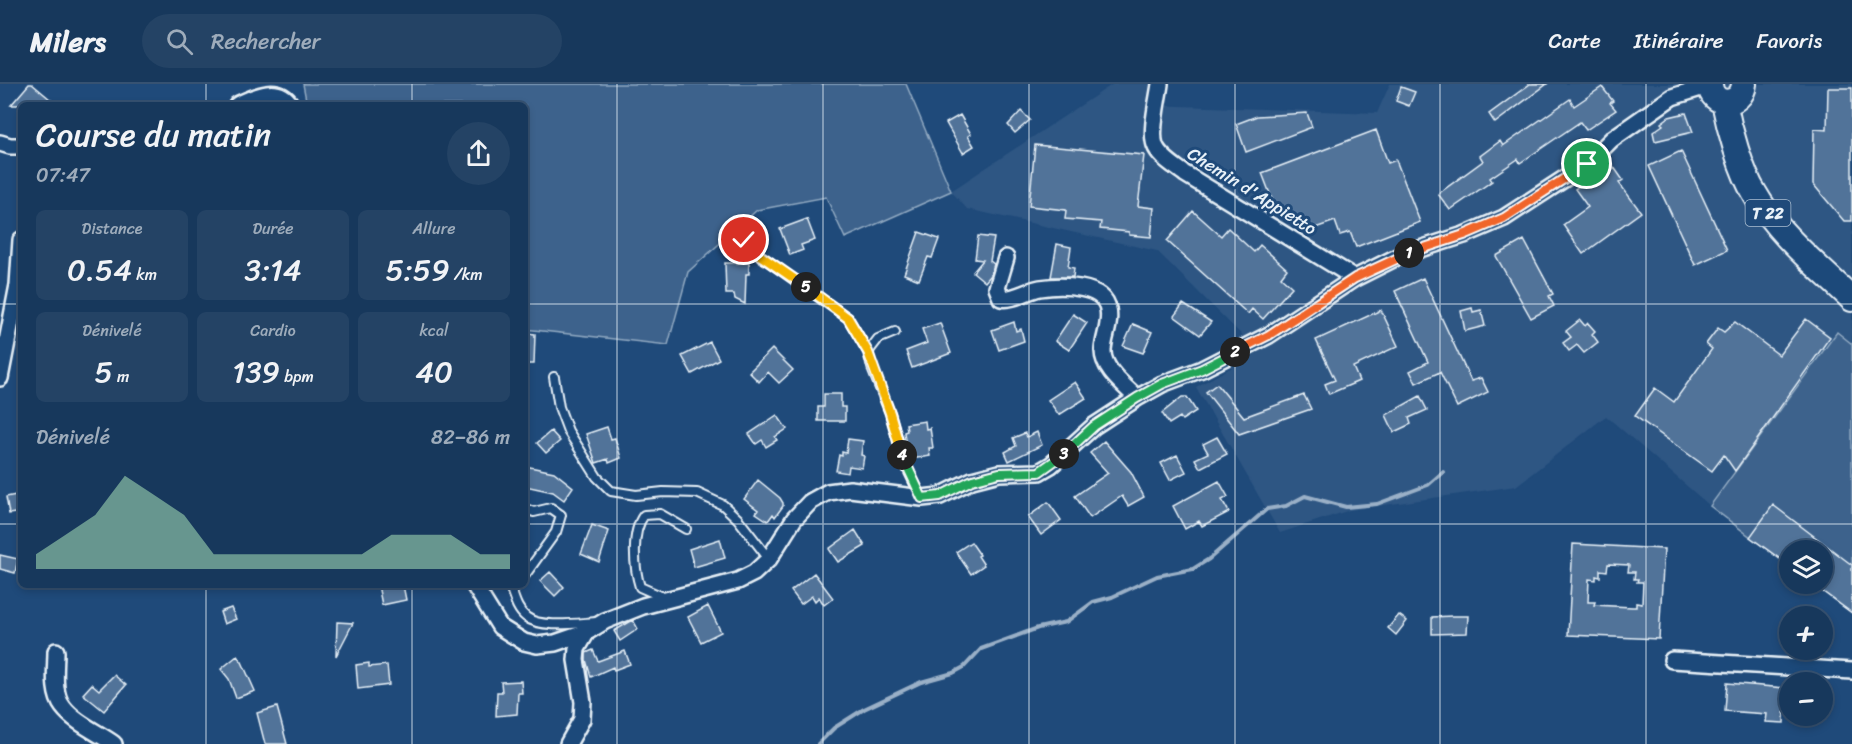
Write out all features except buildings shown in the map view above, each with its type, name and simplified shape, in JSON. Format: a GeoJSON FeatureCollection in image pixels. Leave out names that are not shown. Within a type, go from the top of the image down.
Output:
{"type":"FeatureCollection","features":[{"type":"Feature","properties":{"kind":"main road","name":"T 22"},"geometry":{"type":"LineString","coordinates":[[1725,91],[1749,148],[1787,217],[1818,252],[1852,280]]}},
{"type":"Feature","properties":{"kind":"main road","name":"T 22"},"geometry":{"type":"LineString","coordinates":[[1725,91],[1728,125],[1754,193],[1790,242],[1852,299]]}},
{"type":"Feature","properties":{"kind":"street","name":"Chemin d'Appietto"},"geometry":{"type":"LineString","coordinates":[[1160,84],[1153,134],[1155,147],[1165,159],[1185,174],[1355,278]]}},
{"type":"Feature","properties":{"kind":"street"},"geometry":{"type":"LineString","coordinates":[[476,588],[500,627],[524,642],[537,645],[555,643],[587,632],[605,621],[643,606],[738,581],[754,573],[769,559],[794,519],[810,502],[828,492],[850,489],[922,498],[940,496],[972,480],[999,473],[1039,472],[1094,426],[1137,398],[1162,384],[1202,369],[1269,335],[1355,278],[1401,255],[1464,235],[1504,218],[1587,164],[1612,139],[1672,98],[1725,91]]}},
{"type":"Feature","properties":{"kind":"street"},"geometry":{"type":"LineString","coordinates":[[243,102],[260,93],[276,93],[290,102]]}},
{"type":"Feature","properties":{"kind":"street"},"geometry":{"type":"LineString","coordinates":[[0,143],[18,146]]}},
{"type":"Feature","properties":{"kind":"street"},"geometry":{"type":"LineString","coordinates":[[1006,258],[997,288],[1001,298],[1007,300],[1041,288],[1087,288],[1107,302],[1110,319],[1102,351],[1111,373],[1137,398]]}},
{"type":"Feature","properties":{"kind":"street"},"geometry":{"type":"LineString","coordinates":[[0,378],[18,285]]}},
{"type":"Feature","properties":{"kind":"street"},"geometry":{"type":"LineString","coordinates":[[567,744],[582,719],[583,702],[576,660],[577,650],[587,632]]}},
{"type":"Feature","properties":{"kind":"street"},"geometry":{"type":"LineString","coordinates":[[56,651],[56,687],[63,707],[77,720],[114,744]]}},
{"type":"Feature","properties":{"kind":"street"},"geometry":{"type":"LineString","coordinates":[[1672,660],[1852,671]]}},
{"type":"Feature","properties":{"kind":"lane"},"geometry":{"type":"LineString","coordinates":[[744,240],[761,256],[848,318],[868,352],[890,413],[904,462],[922,498]]}},
{"type":"Feature","properties":{"kind":"lane"},"geometry":{"type":"LineString","coordinates":[[868,352],[878,339],[895,332]]}},
{"type":"Feature","properties":{"kind":"lane"},"geometry":{"type":"LineString","coordinates":[[554,378],[559,407],[568,431],[597,477],[611,491],[636,495],[663,492],[698,494],[723,505],[738,519],[769,559]]}},
{"type":"Feature","properties":{"kind":"lane"},"geometry":{"type":"LineString","coordinates":[[528,510],[534,512],[551,508],[561,515],[556,532],[528,571]]}},
{"type":"Feature","properties":{"kind":"lane"},"geometry":{"type":"LineString","coordinates":[[669,600],[640,587],[634,568],[640,520],[644,515],[660,514],[686,529]]}},
{"type":"Feature","properties":{"kind":"lane"},"geometry":{"type":"LineString","coordinates":[[515,588],[512,592],[517,606],[527,618],[554,625],[605,621]]}},
{"type":"Feature","properties":{"kind":"shaded area"},"geometry":{"type":"Polygon","coordinates":[[[303,84],[906,84],[951,191],[845,238],[826,197],[757,210],[688,272],[668,345],[528,329],[528,102],[306,102],[303,84]]]}},
{"type":"Feature","properties":{"kind":"shaded area"},"geometry":{"type":"Polygon","coordinates":[[[1113,84],[1149,84],[1151,105],[1377,113],[1390,84],[1852,84],[1852,344],[1836,332],[1710,506],[1606,416],[1516,486],[1350,510],[1280,533],[1196,387],[1259,352],[1157,251],[967,209],[951,191],[1113,84]]]}},
{"type":"Feature","properties":{"kind":"shaded area"},"geometry":{"type":"Polygon","coordinates":[[[1837,332],[1852,344],[1852,613],[1826,594],[1833,594],[1833,540],[1779,540],[1779,558],[1710,506],[1837,332]]]}},
{"type":"Feature","properties":{"kind":"waterway"},"geometry":{"type":"LineString","coordinates":[[818,744],[834,728],[864,709],[921,682],[953,673],[964,667],[981,649],[1038,628],[1066,622],[1093,602],[1112,597],[1157,576],[1193,569],[1209,559],[1267,509],[1286,506],[1305,496],[1346,507],[1377,504],[1428,485],[1443,472]]}},
{"type":"Feature","properties":{"kind":"route"},"geometry":{"type":"LineString","coordinates":[[744,240],[761,256],[848,318],[868,352],[890,413],[904,462],[922,498],[940,496],[972,480],[999,473],[1039,472],[1065,453],[1094,426],[1137,398],[1162,384],[1202,369],[1269,335],[1355,278],[1401,255],[1464,235],[1504,218],[1587,164]]}}]}
